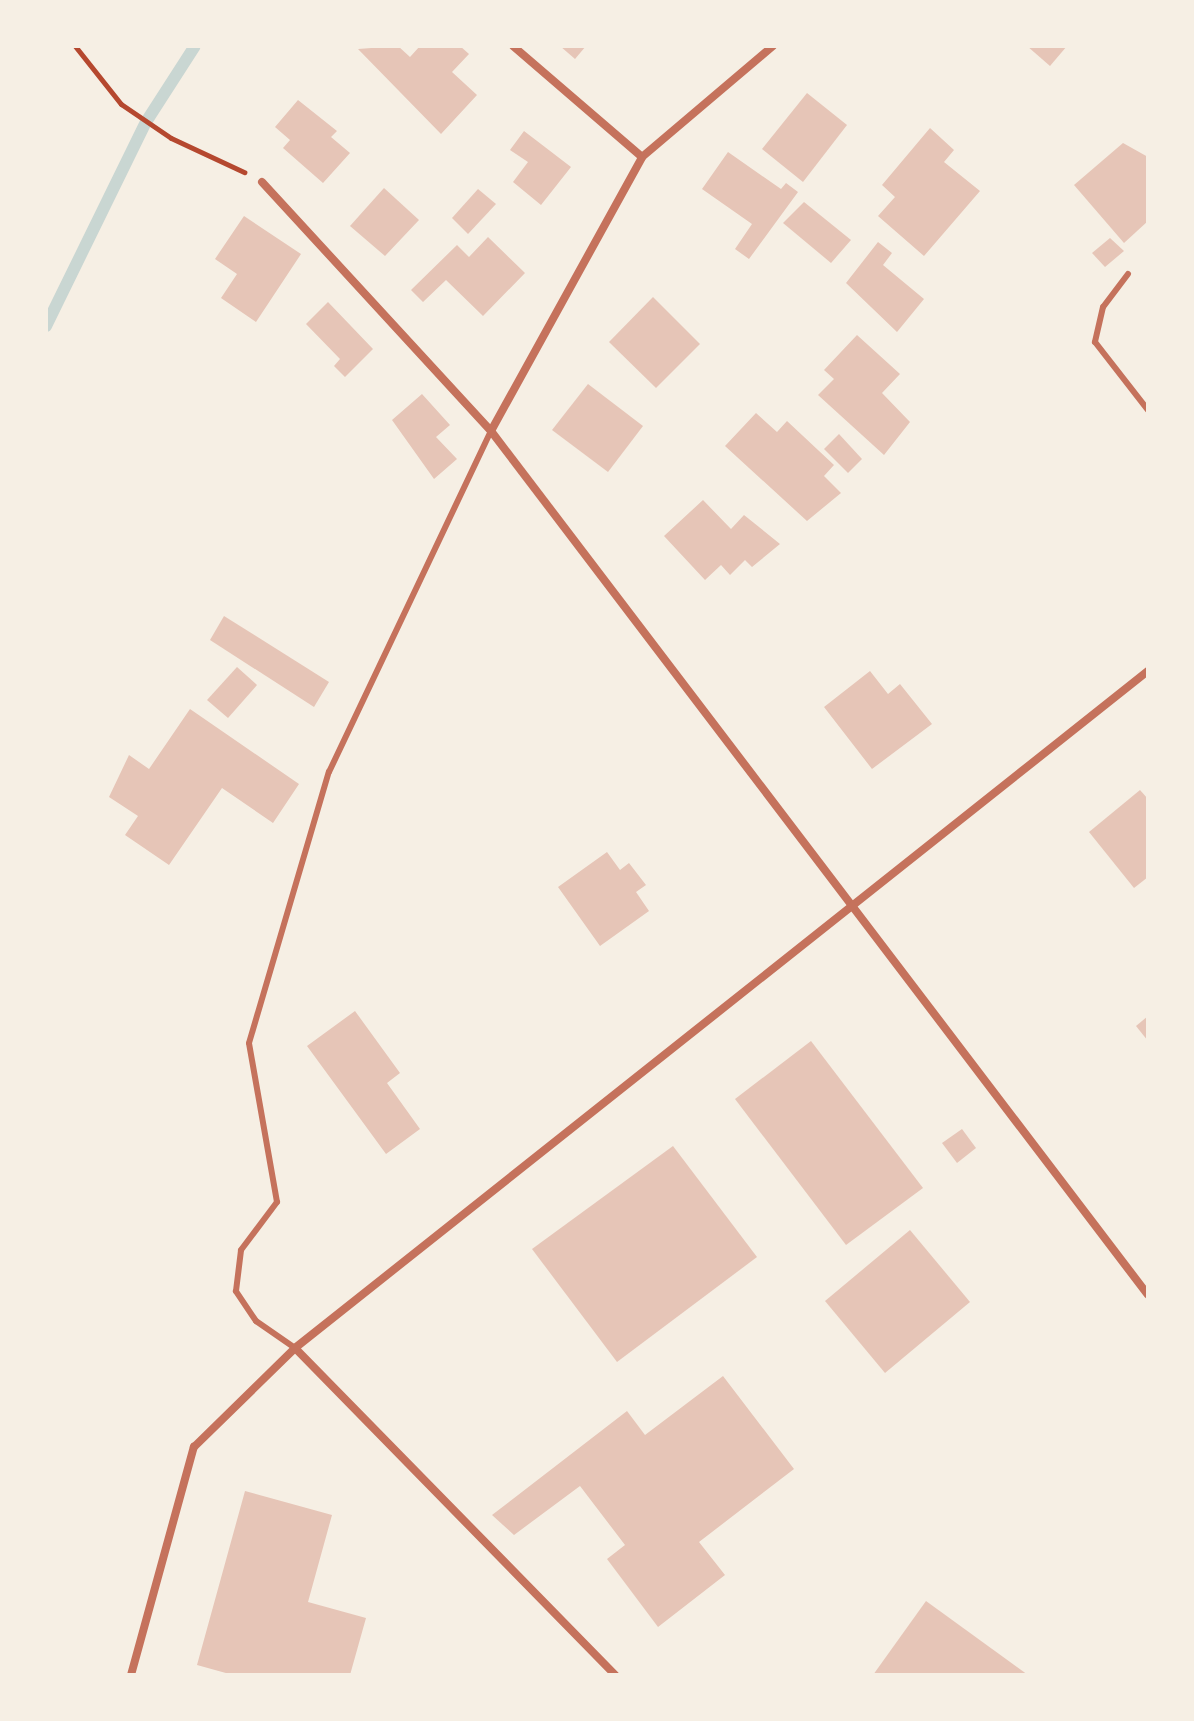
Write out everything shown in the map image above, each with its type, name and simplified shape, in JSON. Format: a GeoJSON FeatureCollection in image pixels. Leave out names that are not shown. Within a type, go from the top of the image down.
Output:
{"type":"FeatureCollection","features":[{"type":"Feature","properties":{"kind":"street"},"geometry":{"type":"LineString","coordinates":[[513,46],[642,157]]}},
{"type":"Feature","properties":{"kind":"street"},"geometry":{"type":"LineString","coordinates":[[491,431],[642,157],[773,46]]}},
{"type":"Feature","properties":{"kind":"street"},"geometry":{"type":"LineString","coordinates":[[262,182],[491,431],[848,909],[1148,1295]]}},
{"type":"Feature","properties":{"kind":"street"},"geometry":{"type":"LineString","coordinates":[[131,1675],[194,1447],[295,1348],[1148,671]]}},
{"type":"Feature","properties":{"kind":"street"},"geometry":{"type":"LineString","coordinates":[[295,1348],[615,1675]]}},
{"type":"Feature","properties":{"kind":"lane"},"geometry":{"type":"LineString","coordinates":[[1128,274],[1103,307],[1095,342],[1148,410]]}},
{"type":"Feature","properties":{"kind":"lane"},"geometry":{"type":"LineString","coordinates":[[295,1348],[256,1321],[236,1291],[241,1250],[277,1202],[249,1043],[329,772],[491,431]]}},
{"type":"Feature","properties":{"kind":"path"},"geometry":{"type":"LineString","coordinates":[[75,46],[121,104],[171,138],[262,182]]}},
{"type":"Feature","properties":{"kind":"building"},"geometry":{"type":"Polygon","coordinates":[[[398,46],[410,57],[420,46],[460,46],[469,54],[452,72],[477,95],[441,134],[358,49],[398,46]]]}},
{"type":"Feature","properties":{"kind":"building"},"geometry":{"type":"Polygon","coordinates":[[[560,46],[586,46],[575,59],[560,46]]]}},
{"type":"Feature","properties":{"kind":"building"},"geometry":{"type":"Polygon","coordinates":[[[1027,46],[1067,46],[1050,66],[1027,46]]]}},
{"type":"Feature","properties":{"kind":"building"},"geometry":{"type":"Polygon","coordinates":[[[807,93],[847,125],[803,182],[762,149],[807,93]]]}},
{"type":"Feature","properties":{"kind":"building"},"geometry":{"type":"Polygon","coordinates":[[[298,100],[337,131],[331,137],[350,153],[323,183],[283,148],[290,140],[275,127],[298,100]]]}},
{"type":"Feature","properties":{"kind":"building"},"geometry":{"type":"Polygon","coordinates":[[[930,128],[954,150],[944,162],[980,191],[924,256],[878,216],[895,197],[882,185],[930,128]]]}},
{"type":"Feature","properties":{"kind":"building"},"geometry":{"type":"Polygon","coordinates":[[[524,131],[571,167],[541,205],[513,182],[528,162],[510,150],[524,131]]]}},
{"type":"Feature","properties":{"kind":"building"},"geometry":{"type":"Polygon","coordinates":[[[1123,143],[1148,157],[1148,221],[1124,243],[1074,185],[1123,143]]]}},
{"type":"Feature","properties":{"kind":"building"},"geometry":{"type":"Polygon","coordinates":[[[728,152],[781,189],[786,183],[798,192],[749,259],[735,249],[752,224],[702,189],[728,152]]]}},
{"type":"Feature","properties":{"kind":"building"},"geometry":{"type":"Polygon","coordinates":[[[384,188],[419,220],[385,256],[350,226],[384,188]]]}},
{"type":"Feature","properties":{"kind":"building"},"geometry":{"type":"Polygon","coordinates":[[[478,189],[496,204],[468,234],[452,218],[478,189]]]}},
{"type":"Feature","properties":{"kind":"building"},"geometry":{"type":"Polygon","coordinates":[[[804,202],[851,240],[831,263],[783,223],[804,202]]]}},
{"type":"Feature","properties":{"kind":"building"},"geometry":{"type":"Polygon","coordinates":[[[244,216],[301,254],[256,322],[221,298],[237,274],[215,259],[244,216]]]}},
{"type":"Feature","properties":{"kind":"building"},"geometry":{"type":"Polygon","coordinates":[[[488,237],[525,273],[483,316],[446,280],[423,302],[411,290],[457,245],[469,257],[488,237]]]}},
{"type":"Feature","properties":{"kind":"building"},"geometry":{"type":"Polygon","coordinates":[[[1110,238],[1124,251],[1105,267],[1092,253],[1110,238]]]}},
{"type":"Feature","properties":{"kind":"building"},"geometry":{"type":"Polygon","coordinates":[[[878,242],[892,253],[883,265],[924,299],[897,332],[846,283],[878,242]]]}},
{"type":"Feature","properties":{"kind":"building"},"geometry":{"type":"Polygon","coordinates":[[[653,297],[700,344],[656,388],[609,342],[653,297]]]}},
{"type":"Feature","properties":{"kind":"building"},"geometry":{"type":"Polygon","coordinates":[[[328,302],[373,349],[345,377],[334,366],[340,359],[306,324],[328,302]]]}},
{"type":"Feature","properties":{"kind":"building"},"geometry":{"type":"Polygon","coordinates":[[[857,335],[900,374],[882,393],[910,422],[884,455],[818,395],[834,379],[824,370],[857,335]]]}},
{"type":"Feature","properties":{"kind":"building"},"geometry":{"type":"Polygon","coordinates":[[[588,384],[643,426],[608,472],[552,430],[588,384]]]}},
{"type":"Feature","properties":{"kind":"building"},"geometry":{"type":"Polygon","coordinates":[[[422,394],[450,425],[436,437],[457,459],[434,479],[392,420],[422,394]]]}},
{"type":"Feature","properties":{"kind":"building"},"geometry":{"type":"Polygon","coordinates":[[[756,413],[777,432],[787,421],[834,465],[824,476],[841,493],[807,521],[725,446],[756,413]]]}},
{"type":"Feature","properties":{"kind":"building"},"geometry":{"type":"Polygon","coordinates":[[[839,434],[862,459],[848,473],[824,449],[839,434]]]}},
{"type":"Feature","properties":{"kind":"building"},"geometry":{"type":"Polygon","coordinates":[[[703,500],[731,529],[744,515],[780,544],[752,567],[745,560],[730,575],[721,565],[705,580],[664,536],[703,500]]]}},
{"type":"Feature","properties":{"kind":"building"},"geometry":{"type":"Polygon","coordinates":[[[224,616],[329,682],[314,707],[210,640],[224,616]]]}},
{"type":"Feature","properties":{"kind":"building"},"geometry":{"type":"Polygon","coordinates":[[[237,667],[257,685],[228,718],[207,700],[237,667]]]}},
{"type":"Feature","properties":{"kind":"building"},"geometry":{"type":"Polygon","coordinates":[[[870,671],[888,694],[900,684],[932,724],[872,769],[824,707],[870,671]]]}},
{"type":"Feature","properties":{"kind":"building"},"geometry":{"type":"Polygon","coordinates":[[[190,709],[299,784],[273,823],[222,788],[169,865],[125,835],[138,816],[109,797],[129,755],[149,769],[190,709]]]}},
{"type":"Feature","properties":{"kind":"building"},"geometry":{"type":"Polygon","coordinates":[[[1140,790],[1148,799],[1148,877],[1134,888],[1089,832],[1140,790]]]}},
{"type":"Feature","properties":{"kind":"building"},"geometry":{"type":"Polygon","coordinates":[[[607,852],[620,870],[629,863],[646,885],[636,892],[649,911],[600,946],[558,887],[607,852]]]}},
{"type":"Feature","properties":{"kind":"building"},"geometry":{"type":"Polygon","coordinates":[[[355,1011],[400,1073],[387,1083],[420,1129],[386,1154],[307,1046],[355,1011]]]}},
{"type":"Feature","properties":{"kind":"building"},"geometry":{"type":"Polygon","coordinates":[[[1148,1016],[1148,1041],[1136,1026],[1148,1016]]]}},
{"type":"Feature","properties":{"kind":"building"},"geometry":{"type":"Polygon","coordinates":[[[811,1041],[923,1188],[846,1245],[735,1099],[811,1041]]]}},
{"type":"Feature","properties":{"kind":"building"},"geometry":{"type":"Polygon","coordinates":[[[962,1129],[976,1148],[957,1163],[942,1143],[962,1129]]]}},
{"type":"Feature","properties":{"kind":"building"},"geometry":{"type":"Polygon","coordinates":[[[673,1146],[757,1257],[617,1362],[532,1249],[673,1146]]]}},
{"type":"Feature","properties":{"kind":"building"},"geometry":{"type":"Polygon","coordinates":[[[910,1230],[970,1302],[885,1373],[825,1301],[910,1230]]]}},
{"type":"Feature","properties":{"kind":"building"},"geometry":{"type":"Polygon","coordinates":[[[723,1376],[794,1469],[699,1542],[725,1575],[658,1627],[607,1559],[625,1545],[580,1486],[514,1535],[492,1515],[627,1411],[645,1435],[723,1376]]]}},
{"type":"Feature","properties":{"kind":"building"},"geometry":{"type":"Polygon","coordinates":[[[245,1491],[332,1515],[308,1602],[366,1618],[350,1675],[233,1675],[197,1665],[245,1491]]]}},
{"type":"Feature","properties":{"kind":"building"},"geometry":{"type":"Polygon","coordinates":[[[926,1601],[1028,1675],[873,1675],[926,1601]]]}},
{"type":"Feature","properties":{"kind":"waterway"},"geometry":{"type":"LineString","coordinates":[[46,326],[146,122],[195,46]]}}]}
